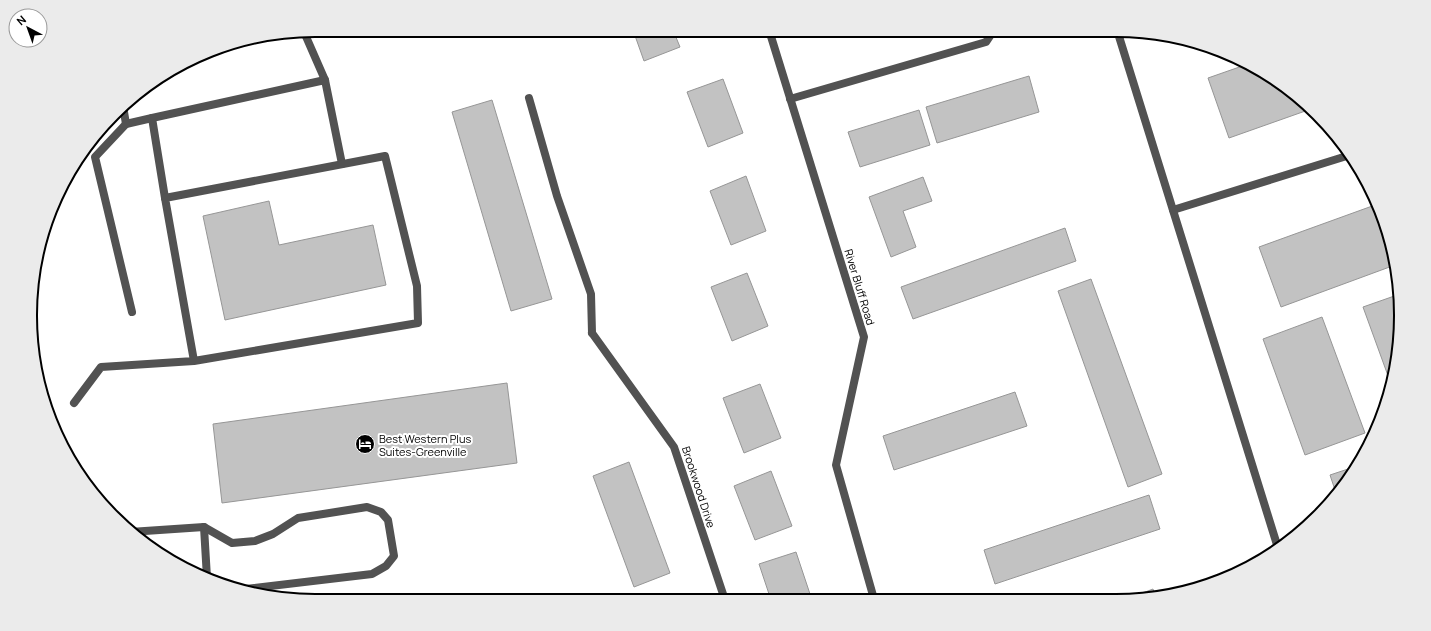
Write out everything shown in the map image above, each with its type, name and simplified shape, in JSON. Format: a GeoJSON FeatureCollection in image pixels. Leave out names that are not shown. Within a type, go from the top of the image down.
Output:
{"type":"FeatureCollection","features":[{"type":"Feature","properties":{"kind":"street","name":"River Bluff Road"},"geometry":{"type":"LineString","coordinates":[[771,37],[864,337],[836,465],[873,594]]}},
{"type":"Feature","properties":{"kind":"street"},"geometry":{"type":"LineString","coordinates":[[790,100],[986,42],[989,37]]}},
{"type":"Feature","properties":{"kind":"street"},"geometry":{"type":"LineString","coordinates":[[1119,37],[1276,542]]}},
{"type":"Feature","properties":{"kind":"street"},"geometry":{"type":"LineString","coordinates":[[306,38],[325,80],[342,164]]}},
{"type":"Feature","properties":{"kind":"street"},"geometry":{"type":"LineString","coordinates":[[132,312],[95,157],[126,124],[325,80]]}},
{"type":"Feature","properties":{"kind":"street","name":"Brookwood Drive"},"geometry":{"type":"LineString","coordinates":[[530,98],[557,196],[591,294],[592,334],[674,447],[723,594]]}},
{"type":"Feature","properties":{"kind":"street"},"geometry":{"type":"LineString","coordinates":[[124,114],[126,124]]}},
{"type":"Feature","properties":{"kind":"street"},"geometry":{"type":"LineString","coordinates":[[152,118],[194,360]]}},
{"type":"Feature","properties":{"kind":"street"},"geometry":{"type":"LineString","coordinates":[[74,403],[101,367],[194,360],[418,323],[417,286],[385,156],[165,198]]}},
{"type":"Feature","properties":{"kind":"street"},"geometry":{"type":"LineString","coordinates":[[1173,210],[1344,157]]}},
{"type":"Feature","properties":{"kind":"street"},"geometry":{"type":"LineString","coordinates":[[140,531],[204,527],[232,543],[255,541],[273,534],[298,518],[367,507],[381,512],[388,520],[394,556],[386,566],[372,574],[256,588]]}},
{"type":"Feature","properties":{"kind":"street"},"geometry":{"type":"LineString","coordinates":[[204,527],[207,572]]}},
{"type":"Feature","properties":{"kind":"building"},"geometry":{"type":"Polygon","coordinates":[[[635,37],[676,37],[680,47],[644,61],[635,37]]]}},
{"type":"Feature","properties":{"kind":"building"},"geometry":{"type":"Polygon","coordinates":[[[1240,67],[1270,84],[1304,111],[1229,138],[1208,78],[1240,67]]]}},
{"type":"Feature","properties":{"kind":"building"},"geometry":{"type":"Polygon","coordinates":[[[1029,76],[1039,112],[937,143],[926,107],[1029,76]]]}},
{"type":"Feature","properties":{"kind":"building"},"geometry":{"type":"Polygon","coordinates":[[[723,79],[743,133],[708,147],[687,92],[723,79]]]}},
{"type":"Feature","properties":{"kind":"building"},"geometry":{"type":"Polygon","coordinates":[[[492,100],[552,299],[511,311],[452,112],[492,100]]]}},
{"type":"Feature","properties":{"kind":"building"},"geometry":{"type":"Polygon","coordinates":[[[919,110],[930,145],[860,167],[848,132],[919,110]]]}},
{"type":"Feature","properties":{"kind":"building"},"geometry":{"type":"Polygon","coordinates":[[[746,176],[766,231],[731,245],[710,191],[746,176]]]}},
{"type":"Feature","properties":{"kind":"building"},"geometry":{"type":"Polygon","coordinates":[[[923,177],[932,201],[903,211],[916,247],[891,257],[869,197],[923,177]]]}},
{"type":"Feature","properties":{"kind":"building"},"geometry":{"type":"Polygon","coordinates":[[[269,201],[279,245],[373,225],[386,285],[225,320],[203,216],[269,201]]]}},
{"type":"Feature","properties":{"kind":"building"},"geometry":{"type":"Polygon","coordinates":[[[1372,206],[1385,243],[1390,267],[1281,307],[1259,247],[1372,206]]]}},
{"type":"Feature","properties":{"kind":"building"},"geometry":{"type":"Polygon","coordinates":[[[1065,228],[1076,261],[913,319],[901,287],[1065,228]]]}},
{"type":"Feature","properties":{"kind":"building"},"geometry":{"type":"Polygon","coordinates":[[[747,273],[768,326],[732,341],[711,287],[747,273]]]}},
{"type":"Feature","properties":{"kind":"building"},"geometry":{"type":"Polygon","coordinates":[[[1091,279],[1162,474],[1128,487],[1058,291],[1091,279]]]}},
{"type":"Feature","properties":{"kind":"building"},"geometry":{"type":"Polygon","coordinates":[[[1393,296],[1394,316],[1392,352],[1388,375],[1363,307],[1393,296]]]}},
{"type":"Feature","properties":{"kind":"building"},"geometry":{"type":"Polygon","coordinates":[[[1322,317],[1365,433],[1305,455],[1263,339],[1322,317]]]}},
{"type":"Feature","properties":{"kind":"building","name":"Best Western Plus Suites-Greenville"},"geometry":{"type":"Polygon","coordinates":[[[507,383],[517,463],[222,503],[213,424],[507,383]]]}},
{"type":"Feature","properties":{"kind":"building"},"geometry":{"type":"Polygon","coordinates":[[[760,384],[781,438],[744,453],[723,398],[760,384]]]}},
{"type":"Feature","properties":{"kind":"building"},"geometry":{"type":"Polygon","coordinates":[[[1015,392],[1027,426],[894,470],[883,436],[1015,392]]]}},
{"type":"Feature","properties":{"kind":"building"},"geometry":{"type":"Polygon","coordinates":[[[629,462],[670,573],[634,587],[593,476],[629,462]]]}},
{"type":"Feature","properties":{"kind":"building"},"geometry":{"type":"Polygon","coordinates":[[[1348,469],[1334,487],[1330,475],[1348,469]]]}},
{"type":"Feature","properties":{"kind":"building"},"geometry":{"type":"Polygon","coordinates":[[[771,471],[792,526],[755,540],[734,486],[771,471]]]}},
{"type":"Feature","properties":{"kind":"building"},"geometry":{"type":"Polygon","coordinates":[[[1149,495],[1160,529],[995,584],[984,550],[1149,495]]]}},
{"type":"Feature","properties":{"kind":"building"},"geometry":{"type":"Polygon","coordinates":[[[796,552],[810,594],[769,594],[759,564],[796,552]]]}},
{"type":"Feature","properties":{"kind":"building"},"geometry":{"type":"Polygon","coordinates":[[[1153,589],[1154,592],[1152,592],[1144,592],[1153,589]]]}},
{"type":"Feature","properties":{"kind":"place","name":"Best Western Plus Suites-Greenville"},"geometry":{"type":"Point","coordinates":[365,444]}}]}
